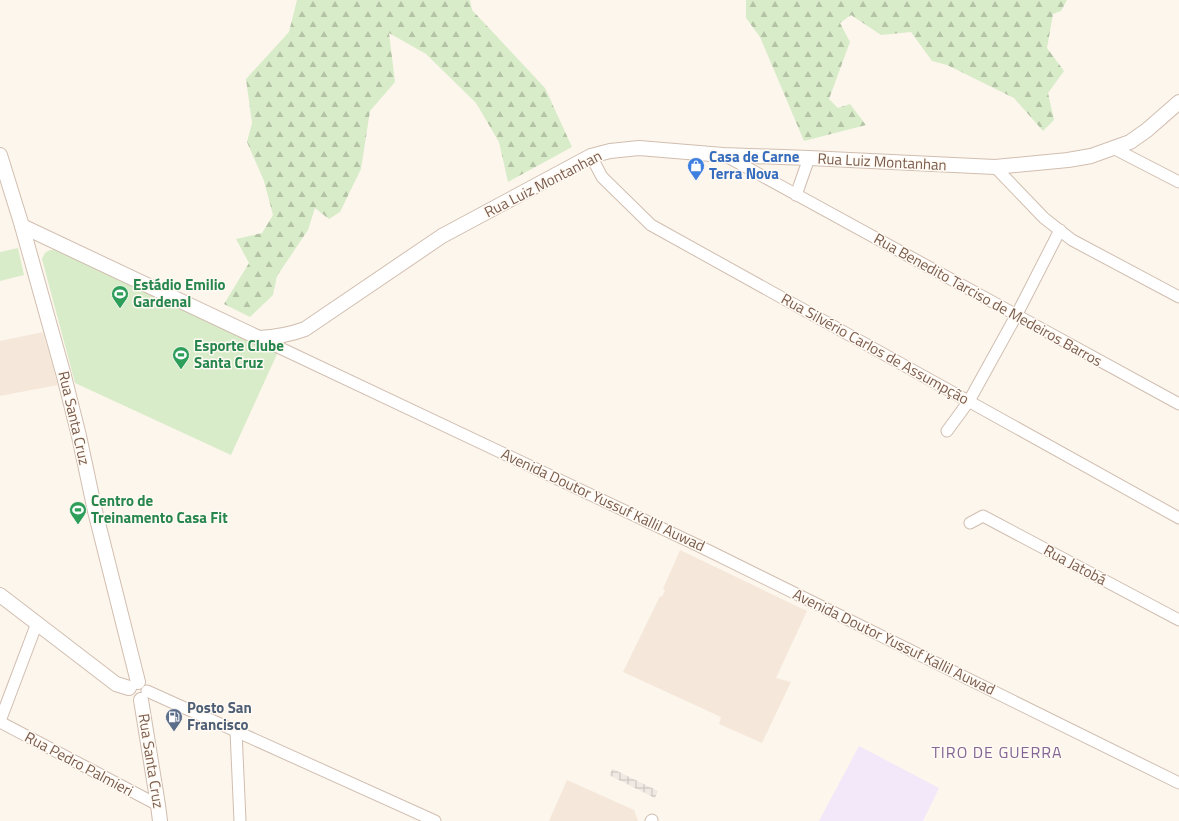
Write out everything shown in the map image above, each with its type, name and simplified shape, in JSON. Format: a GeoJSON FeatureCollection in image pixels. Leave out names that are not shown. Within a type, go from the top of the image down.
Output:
{"type":"FeatureCollection","features":[{"type":"Feature","properties":{"kind":"street","name":"Rua Luiz Montanhan"},"geometry":{"type":"LineString","coordinates":[[259,338],[290,335],[305,329],[442,236],[591,156],[610,151],[639,148],[723,155],[995,168],[1091,156],[1130,142],[1147,130],[1179,102]]}},
{"type":"Feature","properties":{"kind":"street"},"geometry":{"type":"LineString","coordinates":[[1113,148],[1179,182]]}},
{"type":"Feature","properties":{"kind":"street","name":"Rua Santa Cruz"},"geometry":{"type":"LineString","coordinates":[[0,155],[22,226],[64,376],[79,436],[97,519],[139,690],[160,821]]}},
{"type":"Feature","properties":{"kind":"street","name":"Rua Benedito Tarciso de Medeiros Barros"},"geometry":{"type":"LineString","coordinates":[[723,155],[1179,404]]}},
{"type":"Feature","properties":{"kind":"street","name":"Rua Silvério Carlos de Assumpção"},"geometry":{"type":"LineString","coordinates":[[591,156],[602,177],[651,225],[1179,518]]}},
{"type":"Feature","properties":{"kind":"street"},"geometry":{"type":"LineString","coordinates":[[796,195],[809,158]]}},
{"type":"Feature","properties":{"kind":"street"},"geometry":{"type":"LineString","coordinates":[[995,168],[1044,218],[1072,240],[1179,297]]}},
{"type":"Feature","properties":{"kind":"street","name":"Avenida Doutor Yussuf Kallil Auwad"},"geometry":{"type":"LineString","coordinates":[[22,226],[697,544],[1179,783]]}},
{"type":"Feature","properties":{"kind":"street"},"geometry":{"type":"LineString","coordinates":[[948,431],[969,401],[1016,316],[1060,230]]}},
{"type":"Feature","properties":{"kind":"street","name":"Rua Jatobá"},"geometry":{"type":"LineString","coordinates":[[970,523],[983,516],[1179,620]]}},
{"type":"Feature","properties":{"kind":"street"},"geometry":{"type":"LineString","coordinates":[[0,595],[116,684],[139,690],[435,821]]}},
{"type":"Feature","properties":{"kind":"street"},"geometry":{"type":"LineString","coordinates":[[0,722],[37,623]]}},
{"type":"Feature","properties":{"kind":"street","name":"Rua Pedro Palmieri"},"geometry":{"type":"LineString","coordinates":[[0,722],[158,805]]}},
{"type":"Feature","properties":{"kind":"street"},"geometry":{"type":"LineString","coordinates":[[236,732],[242,820]]}},
{"type":"Feature","properties":{"kind":"shaded area"},"geometry":{"type":"Polygon","coordinates":[[[43,332],[58,385],[0,396],[0,341],[43,332]]]}},
{"type":"Feature","properties":{"kind":"shaded area"},"geometry":{"type":"Polygon","coordinates":[[[680,550],[807,611],[776,678],[791,682],[762,743],[719,724],[721,717],[623,672],[660,596],[662,597],[665,590],[663,589],[680,550]]]}},
{"type":"Feature","properties":{"kind":"shaded area"},"geometry":{"type":"Polygon","coordinates":[[[859,746],[939,788],[923,821],[819,821],[859,746]]]}},
{"type":"Feature","properties":{"kind":"shaded area"},"geometry":{"type":"Polygon","coordinates":[[[613,769],[658,791],[655,798],[609,775],[613,769]]]}},
{"type":"Feature","properties":{"kind":"shaded area"},"geometry":{"type":"Polygon","coordinates":[[[567,780],[634,810],[638,821],[549,821],[567,780]]]}},
{"type":"Feature","properties":{"kind":"green space"},"geometry":{"type":"Polygon","coordinates":[[[297,0],[470,0],[472,10],[545,88],[572,147],[508,182],[499,142],[476,103],[426,54],[389,33],[395,82],[370,111],[361,169],[340,212],[329,219],[315,208],[308,230],[277,276],[273,295],[250,317],[224,304],[249,263],[236,239],[262,233],[273,215],[264,181],[247,142],[252,123],[246,79],[289,32],[297,0]]]}},
{"type":"Feature","properties":{"kind":"green space"},"geometry":{"type":"Polygon","coordinates":[[[746,0],[1067,0],[1061,11],[1053,14],[1047,48],[1064,71],[1048,93],[1054,120],[1043,131],[1014,98],[947,65],[932,61],[911,32],[881,35],[851,15],[840,23],[850,42],[829,99],[838,108],[850,104],[866,125],[804,141],[760,37],[746,18],[746,0]]]}},
{"type":"Feature","properties":{"kind":"green space"},"geometry":{"type":"Polygon","coordinates":[[[18,248],[24,275],[0,281],[0,252],[18,248]]]}},
{"type":"Feature","properties":{"kind":"green space","name":"Estádio Emilio Gardenal"},"geometry":{"type":"Polygon","coordinates":[[[57,249],[278,352],[231,455],[75,383],[42,259],[47,251],[57,249]]]}},
{"type":"Feature","properties":{"kind":"place","name":"Casa de Carne Terra Nova"},"geometry":{"type":"Point","coordinates":[696,181]}},
{"type":"Feature","properties":{"kind":"place","name":"Estádio Emilio Gardenal"},"geometry":{"type":"Point","coordinates":[120,309]}},
{"type":"Feature","properties":{"kind":"place","name":"Esporte Clube Santa Cruz"},"geometry":{"type":"Point","coordinates":[181,370]}},
{"type":"Feature","properties":{"kind":"place","name":"Centro de Treinamento Casa Fit"},"geometry":{"type":"Point","coordinates":[78,525]}},
{"type":"Feature","properties":{"kind":"place","name":"Posto San Francisco"},"geometry":{"type":"Point","coordinates":[174,732]}},
{"type":"Feature","properties":{"kind":"district","name":"TIRO DE GUERRA"},"geometry":{"type":"Point","coordinates":[997,752]}}]}
